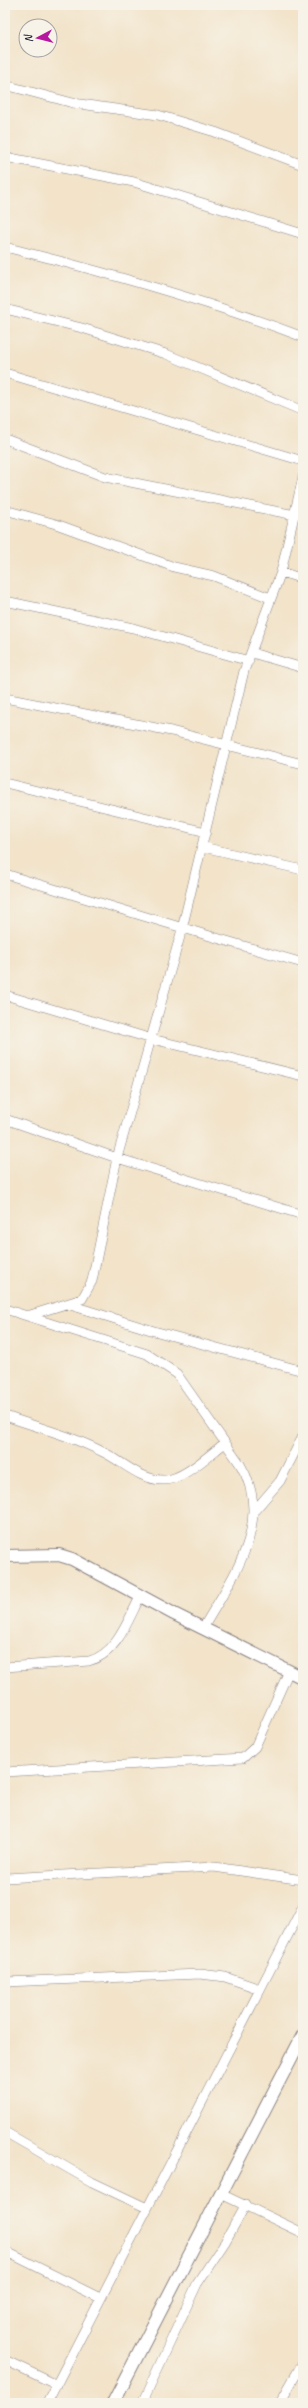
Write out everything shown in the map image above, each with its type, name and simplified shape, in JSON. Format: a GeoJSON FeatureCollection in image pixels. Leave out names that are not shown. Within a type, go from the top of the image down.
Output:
{"type":"FeatureCollection","features":[{"type":"Feature","properties":{"kind":"street"},"geometry":{"type":"LineString","coordinates":[[5,85],[73,104],[158,115],[215,132],[303,165]]}},
{"type":"Feature","properties":{"kind":"street"},"geometry":{"type":"LineString","coordinates":[[5,157],[134,182],[303,234]]}},
{"type":"Feature","properties":{"kind":"street"},"geometry":{"type":"LineString","coordinates":[[5,247],[78,266],[232,311],[303,337]]}},
{"type":"Feature","properties":{"kind":"street"},"geometry":{"type":"LineString","coordinates":[[5,309],[82,328],[166,354],[303,411]]}},
{"type":"Feature","properties":{"kind":"street"},"geometry":{"type":"LineString","coordinates":[[5,373],[303,461]]}},
{"type":"Feature","properties":{"kind":"street"},"geometry":{"type":"LineString","coordinates":[[5,439],[105,477],[298,512]]}},
{"type":"Feature","properties":{"kind":"street"},"geometry":{"type":"LineString","coordinates":[[28,1316],[82,1299],[92,1281],[117,1158],[182,929],[203,847],[244,671],[251,657],[270,598],[281,572],[298,512],[303,477]]}},
{"type":"Feature","properties":{"kind":"street"},"geometry":{"type":"LineString","coordinates":[[5,510],[56,524],[174,567],[214,576],[270,598]]}},
{"type":"Feature","properties":{"kind":"street"},"geometry":{"type":"LineString","coordinates":[[281,572],[303,579]]}},
{"type":"Feature","properties":{"kind":"street"},"geometry":{"type":"LineString","coordinates":[[5,601],[133,628],[251,657],[303,668]]}},
{"type":"Feature","properties":{"kind":"street"},"geometry":{"type":"LineString","coordinates":[[5,698],[226,744],[303,764]]}},
{"type":"Feature","properties":{"kind":"street"},"geometry":{"type":"LineString","coordinates":[[5,783],[206,832]]}},
{"type":"Feature","properties":{"kind":"street"},"geometry":{"type":"LineString","coordinates":[[203,847],[303,870]]}},
{"type":"Feature","properties":{"kind":"street"},"geometry":{"type":"LineString","coordinates":[[5,874],[142,915],[182,929],[303,963]]}},
{"type":"Feature","properties":{"kind":"street"},"geometry":{"type":"LineString","coordinates":[[5,995],[152,1039],[303,1076]]}},
{"type":"Feature","properties":{"kind":"street"},"geometry":{"type":"LineString","coordinates":[[5,1119],[117,1158],[303,1215]]}},
{"type":"Feature","properties":{"kind":"street"},"geometry":{"type":"LineString","coordinates":[[67,1304],[154,1331],[303,1371]]}},
{"type":"Feature","properties":{"kind":"street"},"geometry":{"type":"LineString","coordinates":[[5,1309],[147,1354],[162,1363],[177,1374],[245,1472],[255,1510],[248,1543],[228,1585],[203,1628]]}},
{"type":"Feature","properties":{"kind":"street"},"geometry":{"type":"LineString","coordinates":[[5,1416],[71,1438],[103,1452],[130,1469],[163,1480],[183,1475],[225,1443]]}},
{"type":"Feature","properties":{"kind":"street"},"geometry":{"type":"LineString","coordinates":[[255,1510],[280,1481],[303,1436]]}},
{"type":"Feature","properties":{"kind":"street"},"geometry":{"type":"LineString","coordinates":[[5,1556],[63,1556],[96,1571],[140,1597],[303,1678]]}},
{"type":"Feature","properties":{"kind":"street"},"geometry":{"type":"LineString","coordinates":[[5,1667],[90,1661],[103,1656],[116,1642],[140,1597]]}},
{"type":"Feature","properties":{"kind":"street"},"geometry":{"type":"LineString","coordinates":[[5,1772],[243,1758],[255,1746],[289,1671]]}},
{"type":"Feature","properties":{"kind":"street"},"geometry":{"type":"LineString","coordinates":[[5,1878],[214,1867],[303,1880]]}},
{"type":"Feature","properties":{"kind":"street"},"geometry":{"type":"LineString","coordinates":[[47,2403],[303,1906]]}},
{"type":"Feature","properties":{"kind":"street"},"geometry":{"type":"LineString","coordinates":[[5,1982],[200,1974],[225,1977],[260,1989]]}},
{"type":"Feature","properties":{"kind":"street"},"geometry":{"type":"LineString","coordinates":[[113,2403],[303,2036]]}},
{"type":"Feature","properties":{"kind":"street"},"geometry":{"type":"LineString","coordinates":[[5,2132],[92,2182],[147,2208]]}},
{"type":"Feature","properties":{"kind":"street"},"geometry":{"type":"LineString","coordinates":[[221,2194],[246,2204],[303,2233]]}},
{"type":"Feature","properties":{"kind":"street"},"geometry":{"type":"LineString","coordinates":[[142,2403],[197,2284],[225,2242],[246,2204]]}},
{"type":"Feature","properties":{"kind":"street"},"geometry":{"type":"LineString","coordinates":[[5,2250],[100,2298]]}},
{"type":"Feature","properties":{"kind":"street"},"geometry":{"type":"LineString","coordinates":[[5,2360],[57,2385]]}},
{"type":"Feature","properties":{"kind":"street"},"geometry":{"type":"LineString","coordinates":[[280,2403],[303,2362]]}}]}
